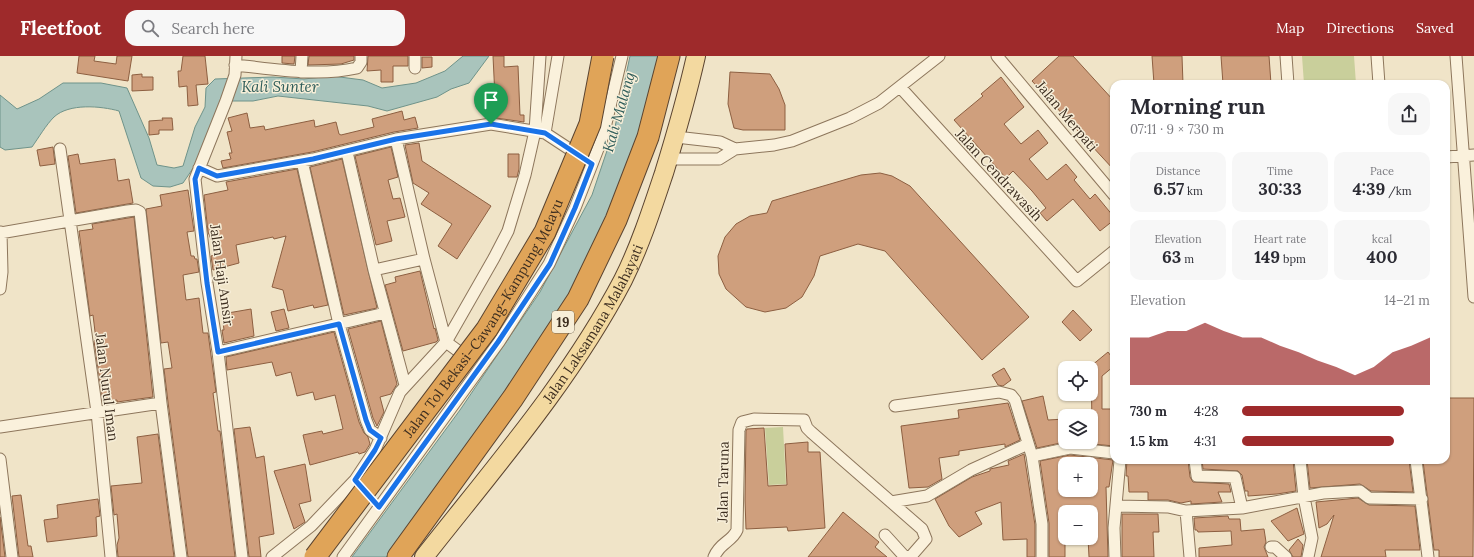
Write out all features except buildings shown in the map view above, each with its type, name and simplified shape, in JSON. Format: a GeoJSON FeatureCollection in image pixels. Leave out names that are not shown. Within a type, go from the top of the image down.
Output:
{"type":"FeatureCollection","features":[{"type":"Feature","properties":{"kind":"highway","name":"Jalan Tol Bekasi–Cawang–Kampung Melayu"},"geometry":{"type":"LineString","coordinates":[[316,557],[487,329],[545,232],[590,124],[603,56]]}},
{"type":"Feature","properties":{"kind":"highway","name":"19"},"geometry":{"type":"LineString","coordinates":[[398,557],[513,398],[578,299],[616,220],[648,137],[670,56]]}},
{"type":"Feature","properties":{"kind":"main road","name":"Jalan Laksamana Malahayati"},"geometry":{"type":"LineString","coordinates":[[424,557],[516,440],[578,356],[623,279],[640,242],[676,137],[696,56]]}},
{"type":"Feature","properties":{"kind":"street"},"geometry":{"type":"LineString","coordinates":[[301,72],[302,56]]}},
{"type":"Feature","properties":{"kind":"street"},"geometry":{"type":"LineString","coordinates":[[235,65],[301,72],[357,68],[361,62],[361,56]]}},
{"type":"Feature","properties":{"kind":"street"},"geometry":{"type":"LineString","coordinates":[[415,56],[415,68]]}},
{"type":"Feature","properties":{"kind":"street"},"geometry":{"type":"LineString","coordinates":[[540,56],[540,132]]}},
{"type":"Feature","properties":{"kind":"street"},"geometry":{"type":"LineString","coordinates":[[272,557],[311,526],[355,480],[375,450],[400,392],[446,342],[494,258],[508,231],[540,132],[558,56]]}},
{"type":"Feature","properties":{"kind":"street"},"geometry":{"type":"LineString","coordinates":[[343,557],[481,366],[550,264],[575,208],[602,136],[622,56]]}},
{"type":"Feature","properties":{"kind":"street"},"geometry":{"type":"LineString","coordinates":[[668,159],[719,159],[735,149],[774,146],[814,133],[879,103],[939,56]]}},
{"type":"Feature","properties":{"kind":"street","name":"Jalan Merpati"},"geometry":{"type":"LineString","coordinates":[[997,56],[1110,190]]}},
{"type":"Feature","properties":{"kind":"street"},"geometry":{"type":"LineString","coordinates":[[1286,56],[1288,80]]}},
{"type":"Feature","properties":{"kind":"street"},"geometry":{"type":"LineString","coordinates":[[1377,56],[1380,80]]}},
{"type":"Feature","properties":{"kind":"street"},"geometry":{"type":"LineString","coordinates":[[1456,56],[1469,156],[1474,297]]}},
{"type":"Feature","properties":{"kind":"street","name":"Jalan Haji Amsir"},"geometry":{"type":"LineString","coordinates":[[235,65],[226,101],[195,179],[207,283],[218,352],[242,557]]}},
{"type":"Feature","properties":{"kind":"street","name":"Jalan Cendrawasih"},"geometry":{"type":"LineString","coordinates":[[900,87],[980,177],[1077,281],[1110,254]]}},
{"type":"Feature","properties":{"kind":"street"},"geometry":{"type":"LineString","coordinates":[[199,168],[217,176],[347,152],[396,139],[491,124],[540,132],[592,164]]}},
{"type":"Feature","properties":{"kind":"street"},"geometry":{"type":"LineString","coordinates":[[676,137],[720,142],[735,149]]}},
{"type":"Feature","properties":{"kind":"street"},"geometry":{"type":"LineString","coordinates":[[396,139],[424,259],[446,342],[462,355],[481,366]]}},
{"type":"Feature","properties":{"kind":"street","name":"Jalan Nurul Iman"},"geometry":{"type":"LineString","coordinates":[[60,149],[69,222],[97,412],[111,557]]}},
{"type":"Feature","properties":{"kind":"street"},"geometry":{"type":"LineString","coordinates":[[347,152],[374,270],[405,386]]}},
{"type":"Feature","properties":{"kind":"street"},"geometry":{"type":"LineString","coordinates":[[1450,157],[1469,156]]}},
{"type":"Feature","properties":{"kind":"street"},"geometry":{"type":"LineString","coordinates":[[302,161],[339,324],[366,420],[370,430],[381,438]]}},
{"type":"Feature","properties":{"kind":"street"},"geometry":{"type":"LineString","coordinates":[[0,289],[2,272],[0,232],[136,210],[140,212],[161,403],[181,557]]}},
{"type":"Feature","properties":{"kind":"street"},"geometry":{"type":"LineString","coordinates":[[374,270],[424,259]]}},
{"type":"Feature","properties":{"kind":"street"},"geometry":{"type":"LineString","coordinates":[[218,352],[385,313]]}},
{"type":"Feature","properties":{"kind":"street"},"geometry":{"type":"LineString","coordinates":[[895,406],[999,392],[1011,394],[1015,400],[1032,456],[1042,524],[1042,557]]}},
{"type":"Feature","properties":{"kind":"street"},"geometry":{"type":"LineString","coordinates":[[0,427],[161,403]]}},
{"type":"Feature","properties":{"kind":"street","name":"Jalan Taruna"},"geometry":{"type":"LineString","coordinates":[[714,557],[723,543],[734,536],[737,530],[739,430],[742,422],[754,419],[804,420],[807,428],[811,432],[891,502]]}},
{"type":"Feature","properties":{"kind":"street"},"geometry":{"type":"LineString","coordinates":[[891,502],[927,496],[971,470],[1028,444]]}},
{"type":"Feature","properties":{"kind":"street"},"geometry":{"type":"LineString","coordinates":[[1032,456],[1070,448],[1110,453]]}},
{"type":"Feature","properties":{"kind":"street"},"geometry":{"type":"LineString","coordinates":[[0,459],[12,557]]}},
{"type":"Feature","properties":{"kind":"street"},"geometry":{"type":"LineString","coordinates":[[1115,557],[1116,506],[1120,464]]}},
{"type":"Feature","properties":{"kind":"street"},"geometry":{"type":"LineString","coordinates":[[1196,464],[1197,476],[1235,477],[1242,508]]}},
{"type":"Feature","properties":{"kind":"street"},"geometry":{"type":"LineString","coordinates":[[1300,464],[1304,496],[1312,538],[1308,557]]}},
{"type":"Feature","properties":{"kind":"street"},"geometry":{"type":"LineString","coordinates":[[1417,464],[1428,557]]}},
{"type":"Feature","properties":{"kind":"street"},"geometry":{"type":"LineString","coordinates":[[355,480],[379,507]]}},
{"type":"Feature","properties":{"kind":"street"},"geometry":{"type":"LineString","coordinates":[[1116,506],[1162,507],[1186,511],[1242,508],[1323,493],[1360,491],[1369,498],[1422,499]]}},
{"type":"Feature","properties":{"kind":"street"},"geometry":{"type":"LineString","coordinates":[[885,535],[905,557],[912,555],[926,539],[922,529],[891,502]]}},
{"type":"Feature","properties":{"kind":"street"},"geometry":{"type":"LineString","coordinates":[[1186,511],[1190,557]]}},
{"type":"Feature","properties":{"kind":"street"},"geometry":{"type":"LineString","coordinates":[[1271,547],[1278,549],[1286,557]]}},
{"type":"Feature","properties":{"kind":"green space"},"geometry":{"type":"Polygon","coordinates":[[[1302,56],[1354,56],[1356,80],[1304,80],[1302,56]]]}},
{"type":"Feature","properties":{"kind":"green space"},"geometry":{"type":"Polygon","coordinates":[[[783,427],[786,484],[769,485],[765,428],[783,427]]]}},
{"type":"Feature","properties":{"kind":"water","name":"Kali Sunter"},"geometry":{"type":"Polygon","coordinates":[[[463,56],[489,56],[469,83],[451,89],[437,97],[387,111],[368,106],[278,96],[253,101],[223,101],[202,155],[183,183],[170,187],[153,186],[141,178],[119,111],[112,109],[85,107],[68,109],[54,117],[45,127],[32,147],[5,150],[0,147],[0,95],[17,109],[39,99],[63,83],[101,83],[127,88],[149,138],[157,165],[174,168],[183,166],[195,127],[205,107],[206,88],[215,79],[273,77],[304,79],[332,76],[363,80],[382,88],[416,83],[445,71],[463,56]]]}},
{"type":"Feature","properties":{"kind":"water","name":"Kali Malang"},"geometry":{"type":"Polygon","coordinates":[[[630,56],[661,56],[629,176],[567,307],[499,408],[387,557],[352,557],[460,410],[540,292],[592,195],[615,127],[630,56]]]}},
{"type":"Feature","properties":{"kind":"route"},"geometry":{"type":"LineString","coordinates":[[491,124],[545,133],[592,164],[575,208],[550,264],[498,342],[379,507],[355,480],[375,450],[381,438],[374,434],[368,427],[339,324],[218,352],[207,283],[195,179],[199,168],[217,176],[245,172],[347,152],[396,139],[438,133],[463,127],[491,124]]}}]}
